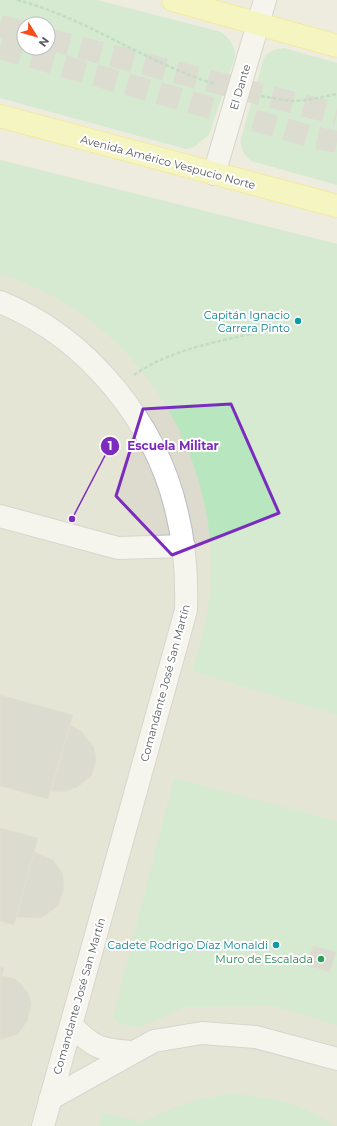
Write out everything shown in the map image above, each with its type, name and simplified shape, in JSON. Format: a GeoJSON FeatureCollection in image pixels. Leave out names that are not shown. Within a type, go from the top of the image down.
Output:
{"type":"FeatureCollection","features":[{"type":"Feature","properties":{"kind":"main road"},"geometry":{"type":"LineString","coordinates":[[173,0],[337,46]]}},
{"type":"Feature","properties":{"kind":"main road","name":"Avenida Américo Vespucio Norte"},"geometry":{"type":"LineString","coordinates":[[0,116],[337,206]]}},
{"type":"Feature","properties":{"kind":"street","name":"El Dante"},"geometry":{"type":"LineString","coordinates":[[214,174],[265,0]]}},
{"type":"Feature","properties":{"kind":"street","name":"Comandante José San Martín"},"geometry":{"type":"LineString","coordinates":[[0,302],[37,321],[65,341],[92,364],[115,389],[136,417],[156,453],[167,479],[177,512],[184,546],[187,578],[186,610],[43,1126]]}},
{"type":"Feature","properties":{"kind":"street"},"geometry":{"type":"LineString","coordinates":[[0,516],[118,548],[184,546]]}},
{"type":"Feature","properties":{"kind":"street"},"geometry":{"type":"LineString","coordinates":[[71,1025],[87,1041],[106,1050],[133,1052]]}},
{"type":"Feature","properties":{"kind":"street"},"geometry":{"type":"LineString","coordinates":[[50,1099],[154,1041],[202,1033],[256,1037],[337,1059]]}},
{"type":"Feature","properties":{"kind":"path"},"geometry":{"type":"LineString","coordinates":[[17,0],[59,13],[201,80],[276,100],[308,100],[337,94]]}},
{"type":"Feature","properties":{"kind":"path"},"geometry":{"type":"LineString","coordinates":[[115,389],[148,365],[201,346],[267,330]]}},
{"type":"Feature","properties":{"kind":"highlighted area"},"geometry":{"type":"Polygon","coordinates":[[[231,404],[279,513],[172,555],[116,496],[143,409],[231,404]]]}},
{"type":"Feature","properties":{"kind":"shaded area"},"geometry":{"type":"Polygon","coordinates":[[[0,160],[337,244],[337,1126],[0,1126],[0,160]]]}},
{"type":"Feature","properties":{"kind":"green space"},"geometry":{"type":"Polygon","coordinates":[[[0,0],[97,0],[221,32],[227,37],[233,46],[235,57],[209,135],[194,147],[186,149],[0,98],[0,0]]]}},
{"type":"Feature","properties":{"kind":"green space"},"geometry":{"type":"Polygon","coordinates":[[[284,48],[337,63],[337,185],[251,161],[243,151],[241,138],[264,58],[273,50],[284,48]]]}},
{"type":"Feature","properties":{"kind":"green space"},"geometry":{"type":"Polygon","coordinates":[[[0,160],[337,244],[337,715],[192,671],[205,624],[211,576],[208,526],[198,478],[180,432],[156,390],[125,352],[88,319],[47,293],[0,274],[0,160]]]}},
{"type":"Feature","properties":{"kind":"green space"},"geometry":{"type":"Polygon","coordinates":[[[174,778],[337,821],[337,1025],[273,1006],[185,1007],[141,1027],[119,1024],[113,1017],[174,778]]]}},
{"type":"Feature","properties":{"kind":"green space"},"geometry":{"type":"Polygon","coordinates":[[[229,1094],[284,1102],[310,1112],[334,1126],[99,1126],[103,1112],[143,1122],[185,1104],[229,1094]]]}},
{"type":"Feature","properties":{"kind":"building"},"geometry":{"type":"Polygon","coordinates":[[[0,695],[73,715],[48,799],[0,786],[0,695]]]}},
{"type":"Feature","properties":{"kind":"building"},"geometry":{"type":"Polygon","coordinates":[[[70,725],[81,731],[94,747],[96,759],[92,775],[78,787],[63,792],[51,791],[70,725]]]}},
{"type":"Feature","properties":{"kind":"building"},"geometry":{"type":"Polygon","coordinates":[[[0,828],[38,838],[14,925],[0,921],[0,828]]]}},
{"type":"Feature","properties":{"kind":"building"},"geometry":{"type":"Polygon","coordinates":[[[34,852],[53,860],[62,872],[64,888],[58,906],[41,918],[16,917],[34,852]]]}},
{"type":"Feature","properties":{"kind":"building","name":"Muro de Escalada"},"geometry":{"type":"Polygon","coordinates":[[[313,946],[336,952],[330,972],[307,965],[313,946]]]}},
{"type":"Feature","properties":{"kind":"building"},"geometry":{"type":"Polygon","coordinates":[[[0,967],[4,968],[0,983],[0,967]]]}},
{"type":"Feature","properties":{"kind":"building"},"geometry":{"type":"Polygon","coordinates":[[[2,976],[15,979],[21,984],[28,993],[31,1003],[28,1020],[18,1034],[0,1040],[0,983],[2,976]]]}},
{"type":"Feature","properties":{"kind":"tunnel"},"geometry":{"type":"LineString","coordinates":[[0,26],[16,30]]}},
{"type":"Feature","properties":{"kind":"tunnel"},"geometry":{"type":"LineString","coordinates":[[56,41],[337,114]]}},
{"type":"Feature","properties":{"kind":"tunnel"},"geometry":{"type":"LineString","coordinates":[[0,48],[313,137],[337,142]]}},
{"type":"Feature","properties":{"kind":"place","name":"Capitán Ignacio Carrera Pinto"},"geometry":{"type":"Point","coordinates":[298,321]}},
{"type":"Feature","properties":{"kind":"place","name":"Escuela Militar"},"geometry":{"type":"Point","coordinates":[72,519]}},
{"type":"Feature","properties":{"kind":"place","name":"Cadete Rodrigo Díaz Monaldi"},"geometry":{"type":"Point","coordinates":[276,945]}},
{"type":"Feature","properties":{"kind":"place","name":"Muro de Escalada"},"geometry":{"type":"Point","coordinates":[321,959]}}]}
